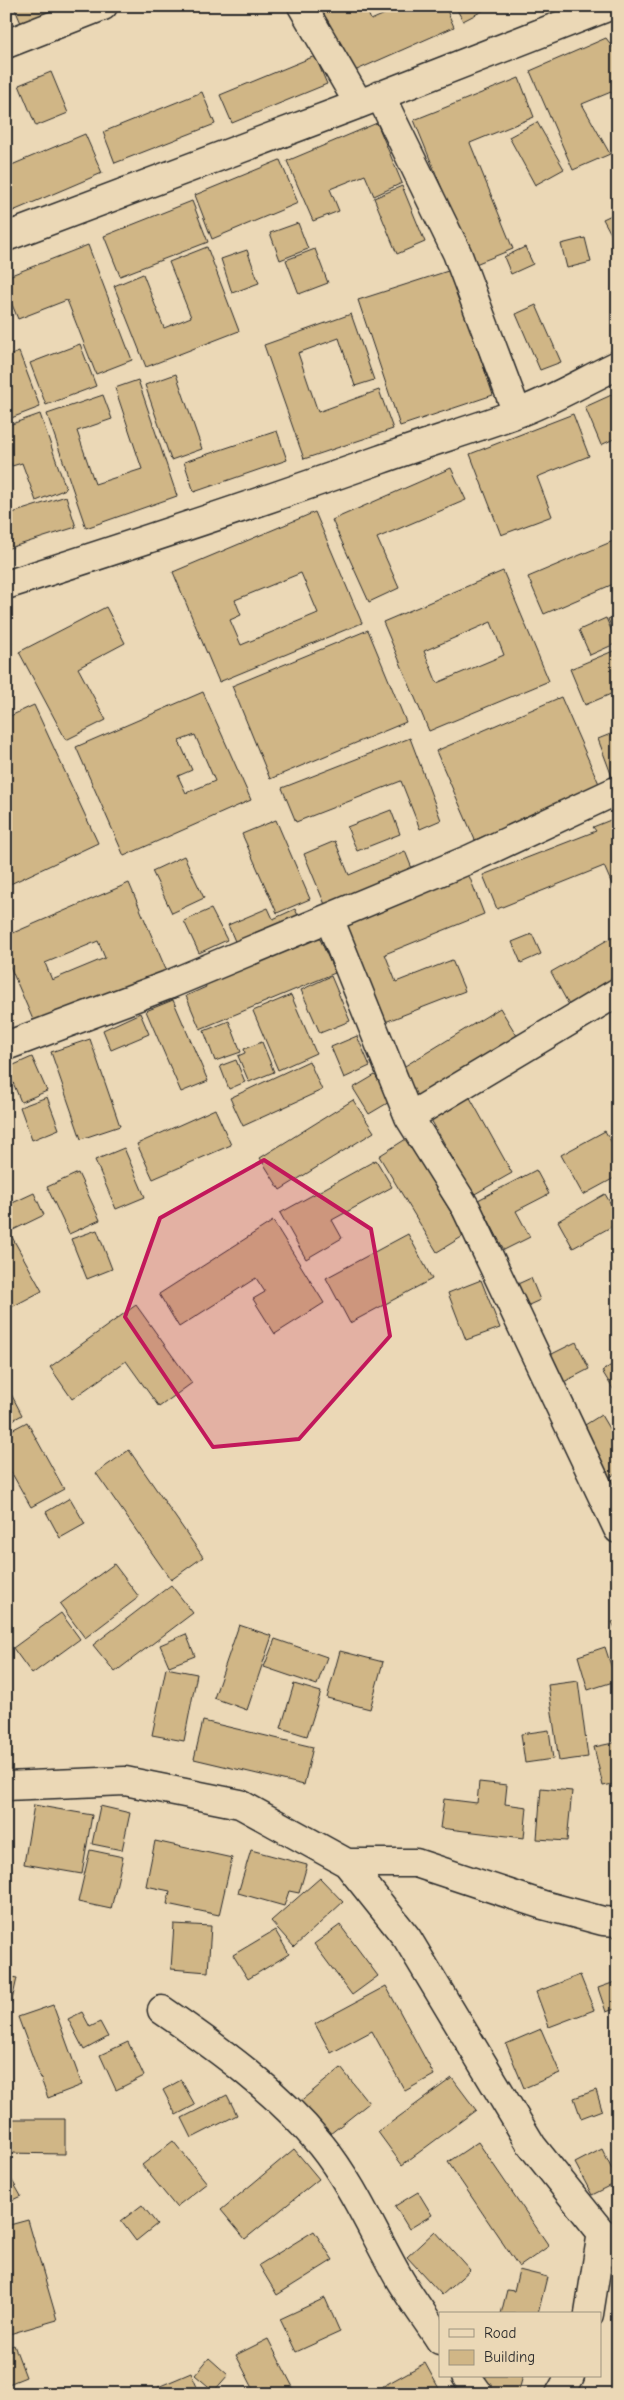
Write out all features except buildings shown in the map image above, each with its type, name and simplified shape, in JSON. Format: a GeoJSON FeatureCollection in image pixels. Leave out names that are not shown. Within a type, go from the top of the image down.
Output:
{"type":"FeatureCollection","features":[{"type":"Feature","properties":{"kind":"street"},"geometry":{"type":"LineString","coordinates":[[6,44],[102,6]]}},
{"type":"Feature","properties":{"kind":"street"},"geometry":{"type":"LineString","coordinates":[[302,6],[370,100],[457,253],[517,413]]}},
{"type":"Feature","properties":{"kind":"street"},"geometry":{"type":"LineString","coordinates":[[6,237],[370,100],[610,6]]}},
{"type":"Feature","properties":{"kind":"street"},"geometry":{"type":"LineString","coordinates":[[6,585],[308,486],[517,413],[618,365]]}},
{"type":"Feature","properties":{"kind":"street"},"geometry":{"type":"LineString","coordinates":[[6,1046],[168,985],[329,918],[470,859],[618,790]]}},
{"type":"Feature","properties":{"kind":"street"},"geometry":{"type":"LineString","coordinates":[[329,918],[409,1116],[466,1208],[618,1529]]}},
{"type":"Feature","properties":{"kind":"street"},"geometry":{"type":"LineString","coordinates":[[409,1116],[618,992]]}},
{"type":"Feature","properties":{"kind":"street"},"geometry":{"type":"LineString","coordinates":[[6,1786],[125,1781],[240,1804],[347,1863],[407,1938],[532,2146],[610,2242],[590,2312]]}},
{"type":"Feature","properties":{"kind":"street"},"geometry":{"type":"LineString","coordinates":[[347,1863],[416,1863],[543,1905],[603,1921],[618,1922]]}},
{"type":"Feature","properties":{"kind":"street"},"geometry":{"type":"LineString","coordinates":[[162,2010],[243,2069],[286,2108],[321,2145],[345,2180],[401,2280],[439,2338]]}},
{"type":"Feature","properties":{"kind":"street"},"geometry":{"type":"LineString","coordinates":[[467,2378],[479,2394]]}},
{"type":"Feature","properties":{"kind":"street"},"geometry":{"type":"LineString","coordinates":[[560,2394],[569,2378]]}},
{"type":"Feature","properties":{"kind":"highlighted area"},"geometry":{"type":"Polygon","coordinates":[[[264,1160],[371,1229],[390,1336],[299,1439],[213,1447],[125,1317],[160,1218],[264,1160]]]}}]}
